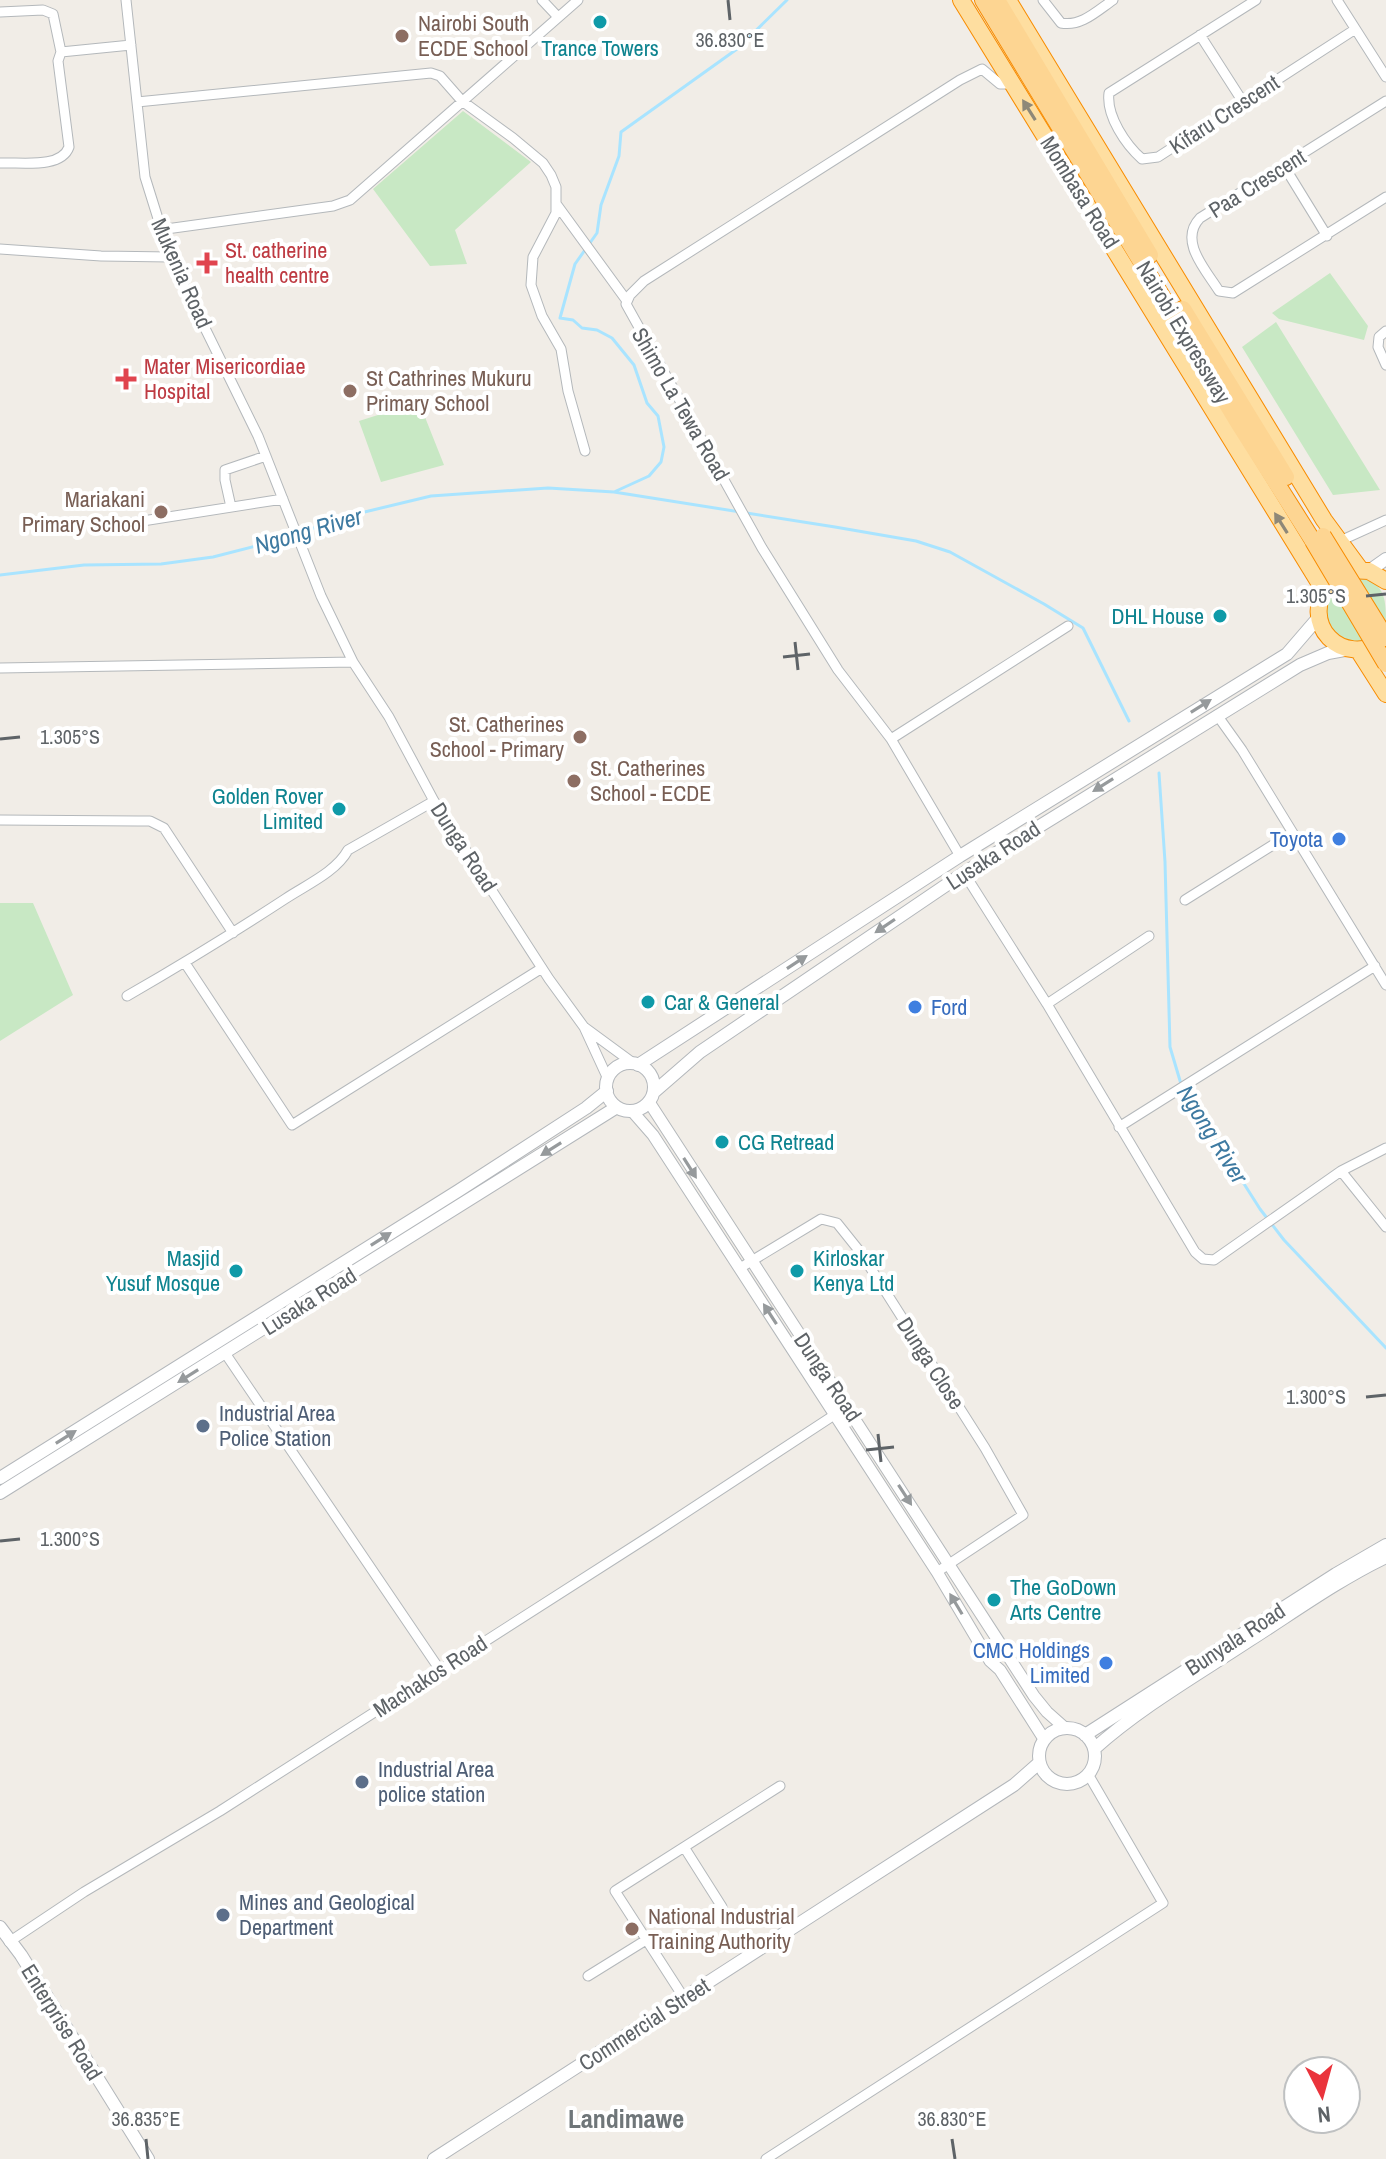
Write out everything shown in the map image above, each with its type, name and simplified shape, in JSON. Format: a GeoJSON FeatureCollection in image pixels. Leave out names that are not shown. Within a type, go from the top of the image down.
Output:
{"type":"FeatureCollection","features":[{"type":"Feature","properties":{"kind":"highway","name":"Mombasa Road"},"geometry":{"type":"LineString","coordinates":[[961,0],[1323,589]]}},
{"type":"Feature","properties":{"kind":"highway","name":"Nairobi Expressway"},"geometry":{"type":"LineString","coordinates":[[983,0],[1386,664]]}},
{"type":"Feature","properties":{"kind":"highway","name":"Nairobi Expressway"},"geometry":{"type":"LineString","coordinates":[[997,0],[1386,638]]}},
{"type":"Feature","properties":{"kind":"highway","name":"Mombasa Road"},"geometry":{"type":"LineString","coordinates":[[1008,0],[1324,520],[1365,570]]}},
{"type":"Feature","properties":{"kind":"highway"},"geometry":{"type":"LineString","coordinates":[[1386,581],[1365,570],[1340,574],[1323,589],[1318,603],[1318,618],[1329,638],[1354,650],[1369,664],[1386,694]]}},
{"type":"Feature","properties":{"kind":"highway"},"geometry":{"type":"LineString","coordinates":[[1354,650],[1377,646],[1386,638]]}},
{"type":"Feature","properties":{"kind":"main road"},"geometry":{"type":"LineString","coordinates":[[1365,570],[1386,559]]}},
{"type":"Feature","properties":{"kind":"main road","name":"Lusaka Road"},"geometry":{"type":"LineString","coordinates":[[635,1064],[960,856],[1287,654],[1318,618]]}},
{"type":"Feature","properties":{"kind":"main road","name":"Lusaka Road"},"geometry":{"type":"LineString","coordinates":[[651,1097],[700,1052],[964,873],[1300,665],[1328,653],[1354,650]]}},
{"type":"Feature","properties":{"kind":"main road"},"geometry":{"type":"LineString","coordinates":[[635,1064],[652,1076],[651,1097],[632,1111],[611,1102],[607,1085],[618,1067],[635,1064]]}},
{"type":"Feature","properties":{"kind":"main road","name":"Lusaka Road"},"geometry":{"type":"LineString","coordinates":[[0,1478],[458,1191],[586,1108],[607,1085]]}},
{"type":"Feature","properties":{"kind":"main road","name":"Lusaka Road"},"geometry":{"type":"LineString","coordinates":[[0,1493],[617,1107]]}},
{"type":"Feature","properties":{"kind":"main road","name":"Bunyala Road"},"geometry":{"type":"LineString","coordinates":[[1085,1735],[1348,1566],[1386,1545]]}},
{"type":"Feature","properties":{"kind":"main road","name":"Bunyala Road"},"geometry":{"type":"LineString","coordinates":[[1094,1749],[1173,1690],[1320,1595],[1386,1557]]}},
{"type":"Feature","properties":{"kind":"main road"},"geometry":{"type":"LineString","coordinates":[[1065,1728],[1076,1729],[1085,1735],[1094,1749],[1093,1767],[1080,1781],[1069,1784],[1049,1778],[1039,1763],[1040,1746],[1044,1739],[1053,1731],[1065,1728]]}},
{"type":"Feature","properties":{"kind":"main road","name":"Commercial Street"},"geometry":{"type":"LineString","coordinates":[[434,2159],[1014,1785],[1039,1763]]}},
{"type":"Feature","properties":{"kind":"main road","name":"Commercial Street"},"geometry":{"type":"LineString","coordinates":[[1014,1785],[1049,1778]]}},
{"type":"Feature","properties":{"kind":"main road","name":"Enterprise Road"},"geometry":{"type":"LineString","coordinates":[[0,1927],[21,1955],[148,2159]]}},
{"type":"Feature","properties":{"kind":"street","name":"Mukenia Road"},"geometry":{"type":"LineString","coordinates":[[126,0],[145,177],[159,230],[266,456],[321,596],[353,662]]}},
{"type":"Feature","properties":{"kind":"street"},"geometry":{"type":"LineString","coordinates":[[542,0],[558,17]]}},
{"type":"Feature","properties":{"kind":"street"},"geometry":{"type":"LineString","coordinates":[[159,230],[342,204],[578,0]]}},
{"type":"Feature","properties":{"kind":"street"},"geometry":{"type":"LineString","coordinates":[[1043,0],[1061,23],[1070,25],[1081,22],[1113,0]]}},
{"type":"Feature","properties":{"kind":"street","name":"Kifaru Crescent"},"geometry":{"type":"LineString","coordinates":[[1256,0],[1109,93],[1109,111],[1132,150],[1142,159],[1158,157],[1354,30]]}},
{"type":"Feature","properties":{"kind":"street"},"geometry":{"type":"LineString","coordinates":[[1337,0],[1386,77]]}},
{"type":"Feature","properties":{"kind":"street"},"geometry":{"type":"LineString","coordinates":[[0,12],[43,10],[53,14],[61,52],[58,61],[69,147],[67,154],[58,161],[0,163]]}},
{"type":"Feature","properties":{"kind":"street"},"geometry":{"type":"LineString","coordinates":[[1200,35],[1243,102]]}},
{"type":"Feature","properties":{"kind":"street"},"geometry":{"type":"LineString","coordinates":[[61,52],[131,45]]}},
{"type":"Feature","properties":{"kind":"street"},"geometry":{"type":"LineString","coordinates":[[1376,63],[1386,58]]}},
{"type":"Feature","properties":{"kind":"street","name":"Shimo La Tewa Road"},"geometry":{"type":"LineString","coordinates":[[960,856],[891,739],[838,670],[762,548],[627,307],[627,301],[644,281],[960,80],[982,69],[1000,84],[1013,84]]}},
{"type":"Feature","properties":{"kind":"street"},"geometry":{"type":"LineString","coordinates":[[137,102],[431,73],[440,76],[462,101],[543,163],[556,187],[557,205],[551,224],[533,257],[531,285],[542,316],[561,349],[568,391],[585,451]]}},
{"type":"Feature","properties":{"kind":"street","name":"Paa Crescent"},"geometry":{"type":"LineString","coordinates":[[1386,101],[1200,218],[1193,225],[1191,241],[1219,291],[1233,293],[1386,197]]}},
{"type":"Feature","properties":{"kind":"street"},"geometry":{"type":"LineString","coordinates":[[1284,166],[1327,236]]}},
{"type":"Feature","properties":{"kind":"street"},"geometry":{"type":"LineString","coordinates":[[557,205],[627,301]]}},
{"type":"Feature","properties":{"kind":"street"},"geometry":{"type":"LineString","coordinates":[[0,249],[170,257]]}},
{"type":"Feature","properties":{"kind":"street"},"geometry":{"type":"LineString","coordinates":[[1383,360],[1378,339],[1386,331]]}},
{"type":"Feature","properties":{"kind":"street"},"geometry":{"type":"LineString","coordinates":[[231,507],[225,470],[266,456]]}},
{"type":"Feature","properties":{"kind":"street"},"geometry":{"type":"LineString","coordinates":[[98,528],[283,499]]}},
{"type":"Feature","properties":{"kind":"street"},"geometry":{"type":"LineString","coordinates":[[1340,541],[1386,520]]}},
{"type":"Feature","properties":{"kind":"street"},"geometry":{"type":"LineString","coordinates":[[891,739],[1068,626]]}},
{"type":"Feature","properties":{"kind":"street"},"geometry":{"type":"LineString","coordinates":[[0,668],[353,662]]}},
{"type":"Feature","properties":{"kind":"street","name":"Dunga Road"},"geometry":{"type":"LineString","coordinates":[[353,662],[389,717],[434,801],[584,1027],[607,1085]]}},
{"type":"Feature","properties":{"kind":"street"},"geometry":{"type":"LineString","coordinates":[[1217,715],[1242,750],[1386,985]]}},
{"type":"Feature","properties":{"kind":"street"},"geometry":{"type":"LineString","coordinates":[[127,996],[233,933],[342,861],[348,850],[434,801]]}},
{"type":"Feature","properties":{"kind":"street"},"geometry":{"type":"LineString","coordinates":[[0,820],[138,821],[158,824],[233,933]]}},
{"type":"Feature","properties":{"kind":"street"},"geometry":{"type":"LineString","coordinates":[[1185,900],[1292,833]]}},
{"type":"Feature","properties":{"kind":"street"},"geometry":{"type":"LineString","coordinates":[[964,873],[1047,1004],[1195,1252],[1203,1259],[1214,1260],[1341,1171],[1386,1148]]}},
{"type":"Feature","properties":{"kind":"street"},"geometry":{"type":"LineString","coordinates":[[1047,1004],[1149,936]]}},
{"type":"Feature","properties":{"kind":"street"},"geometry":{"type":"LineString","coordinates":[[185,963],[292,1125],[542,968]]}},
{"type":"Feature","properties":{"kind":"street"},"geometry":{"type":"LineString","coordinates":[[1119,1127],[1375,966]]}},
{"type":"Feature","properties":{"kind":"street","name":"Dunga Road"},"geometry":{"type":"LineString","coordinates":[[584,1027],[635,1064]]}},
{"type":"Feature","properties":{"kind":"street","name":"Dunga Road"},"geometry":{"type":"LineString","coordinates":[[651,1097],[745,1265],[835,1414],[937,1572],[990,1661],[1000,1670],[1044,1739]]}},
{"type":"Feature","properties":{"kind":"street","name":"Dunga Road"},"geometry":{"type":"LineString","coordinates":[[632,1111],[653,1135],[848,1406],[1034,1696],[1065,1728]]}},
{"type":"Feature","properties":{"kind":"street"},"geometry":{"type":"LineString","coordinates":[[1341,1171],[1386,1227]]}},
{"type":"Feature","properties":{"kind":"street","name":"Dunga Close"},"geometry":{"type":"LineString","coordinates":[[745,1265],[821,1219],[837,1223],[861,1253],[985,1448],[1023,1515],[937,1572]]}},
{"type":"Feature","properties":{"kind":"street"},"geometry":{"type":"LineString","coordinates":[[225,1353],[440,1670]]}},
{"type":"Feature","properties":{"kind":"street","name":"Machakos Road"},"geometry":{"type":"LineString","coordinates":[[9,1942],[440,1670],[848,1406]]}},
{"type":"Feature","properties":{"kind":"street"},"geometry":{"type":"LineString","coordinates":[[766,2159],[1163,1903],[1088,1774]]}},
{"type":"Feature","properties":{"kind":"street"},"geometry":{"type":"LineString","coordinates":[[684,1998],[615,1891],[780,1786]]}},
{"type":"Feature","properties":{"kind":"street"},"geometry":{"type":"LineString","coordinates":[[684,1847],[722,1907]]}},
{"type":"Feature","properties":{"kind":"street"},"geometry":{"type":"LineString","coordinates":[[588,1976],[646,1940]]}},
{"type":"Feature","properties":{"kind":"green space"},"geometry":{"type":"Polygon","coordinates":[[[463,111],[531,162],[455,230],[467,264],[430,266],[373,189],[463,111]]]}},
{"type":"Feature","properties":{"kind":"green space"},"geometry":{"type":"Polygon","coordinates":[[[1330,273],[1368,326],[1364,340],[1279,319],[1272,313],[1330,273]]]}},
{"type":"Feature","properties":{"kind":"green space"},"geometry":{"type":"Polygon","coordinates":[[[1276,322],[1380,490],[1333,495],[1242,347],[1276,322]]]}},
{"type":"Feature","properties":{"kind":"green space"},"geometry":{"type":"Polygon","coordinates":[[[419,402],[444,465],[381,482],[359,421],[419,402]]]}},
{"type":"Feature","properties":{"kind":"green space"},"geometry":{"type":"Polygon","coordinates":[[[1361,577],[1380,589],[1386,608],[1386,625],[1358,642],[1350,641],[1335,631],[1326,616],[1325,607],[1327,598],[1335,589],[1361,577]]]}},
{"type":"Feature","properties":{"kind":"green space"},"geometry":{"type":"Polygon","coordinates":[[[0,903],[33,903],[73,995],[0,1041],[0,903]]]}},
{"type":"Feature","properties":{"kind":"waterway","name":"Ngong River"},"geometry":{"type":"LineString","coordinates":[[614,492],[649,476],[661,462],[664,447],[658,416],[647,403],[634,365],[612,338],[597,330],[582,328],[573,320],[560,318],[575,264],[597,233],[601,205],[619,156],[621,132],[737,49],[787,0]]}},
{"type":"Feature","properties":{"kind":"waterway","name":"Ngong River"},"geometry":{"type":"LineString","coordinates":[[0,575],[84,565],[161,564],[213,557],[279,540],[352,515],[431,496],[548,488],[614,492],[916,541],[950,552],[1083,628],[1129,721]]}},
{"type":"Feature","properties":{"kind":"waterway","name":"Ngong River"},"geometry":{"type":"LineString","coordinates":[[1159,773],[1165,862],[1170,1047],[1181,1084]]}},
{"type":"Feature","properties":{"kind":"waterway","name":"Ngong River"},"geometry":{"type":"LineString","coordinates":[[1185,1091],[1260,1209],[1284,1240],[1386,1348]]}},
{"type":"Feature","properties":{"kind":"place","name":"Trance Towers"},"geometry":{"type":"Point","coordinates":[600,22]}},
{"type":"Feature","properties":{"kind":"place","name":"Nairobi South ECDE School"},"geometry":{"type":"Point","coordinates":[402,36]}},
{"type":"Feature","properties":{"kind":"place","name":"St. catherine health centre"},"geometry":{"type":"Point","coordinates":[207,263]}},
{"type":"Feature","properties":{"kind":"place","name":"Mater Misericordiae Hospital"},"geometry":{"type":"Point","coordinates":[126,379]}},
{"type":"Feature","properties":{"kind":"place","name":"St Cathrines Mukuru Primary School"},"geometry":{"type":"Point","coordinates":[350,391]}},
{"type":"Feature","properties":{"kind":"place","name":"Mariakani Primary School"},"geometry":{"type":"Point","coordinates":[161,512]}},
{"type":"Feature","properties":{"kind":"place","name":"DHL House"},"geometry":{"type":"Point","coordinates":[1220,616]}},
{"type":"Feature","properties":{"kind":"place","name":"St. Catherines School - Primary"},"geometry":{"type":"Point","coordinates":[580,737]}},
{"type":"Feature","properties":{"kind":"place","name":"St. Catherines School - ECDE"},"geometry":{"type":"Point","coordinates":[574,781]}},
{"type":"Feature","properties":{"kind":"place","name":"Golden Rover Limited"},"geometry":{"type":"Point","coordinates":[339,809]}},
{"type":"Feature","properties":{"kind":"place","name":"Toyota"},"geometry":{"type":"Point","coordinates":[1339,839]}},
{"type":"Feature","properties":{"kind":"place","name":"Car & General"},"geometry":{"type":"Point","coordinates":[648,1002]}},
{"type":"Feature","properties":{"kind":"place","name":"Ford"},"geometry":{"type":"Point","coordinates":[915,1007]}},
{"type":"Feature","properties":{"kind":"place","name":"CG Retread"},"geometry":{"type":"Point","coordinates":[722,1142]}},
{"type":"Feature","properties":{"kind":"place","name":"Masjid Yusuf Mosque"},"geometry":{"type":"Point","coordinates":[236,1271]}},
{"type":"Feature","properties":{"kind":"place","name":"Kirloskar Kenya Ltd"},"geometry":{"type":"Point","coordinates":[797,1271]}},
{"type":"Feature","properties":{"kind":"place","name":"Industrial Area Police Station"},"geometry":{"type":"Point","coordinates":[203,1426]}},
{"type":"Feature","properties":{"kind":"place","name":"The GoDown Arts Centre"},"geometry":{"type":"Point","coordinates":[994,1600]}},
{"type":"Feature","properties":{"kind":"place","name":"CMC Holdings Limited"},"geometry":{"type":"Point","coordinates":[1106,1663]}},
{"type":"Feature","properties":{"kind":"place","name":"Industrial Area police station"},"geometry":{"type":"Point","coordinates":[362,1782]}},
{"type":"Feature","properties":{"kind":"place","name":"Mines and Geological Department"},"geometry":{"type":"Point","coordinates":[223,1915]}},
{"type":"Feature","properties":{"kind":"place","name":"National Industrial Training Authority"},"geometry":{"type":"Point","coordinates":[632,1929]}},
{"type":"Feature","properties":{"kind":"district","name":"Landimawe"},"geometry":{"type":"Point","coordinates":[626,2118]}}]}
